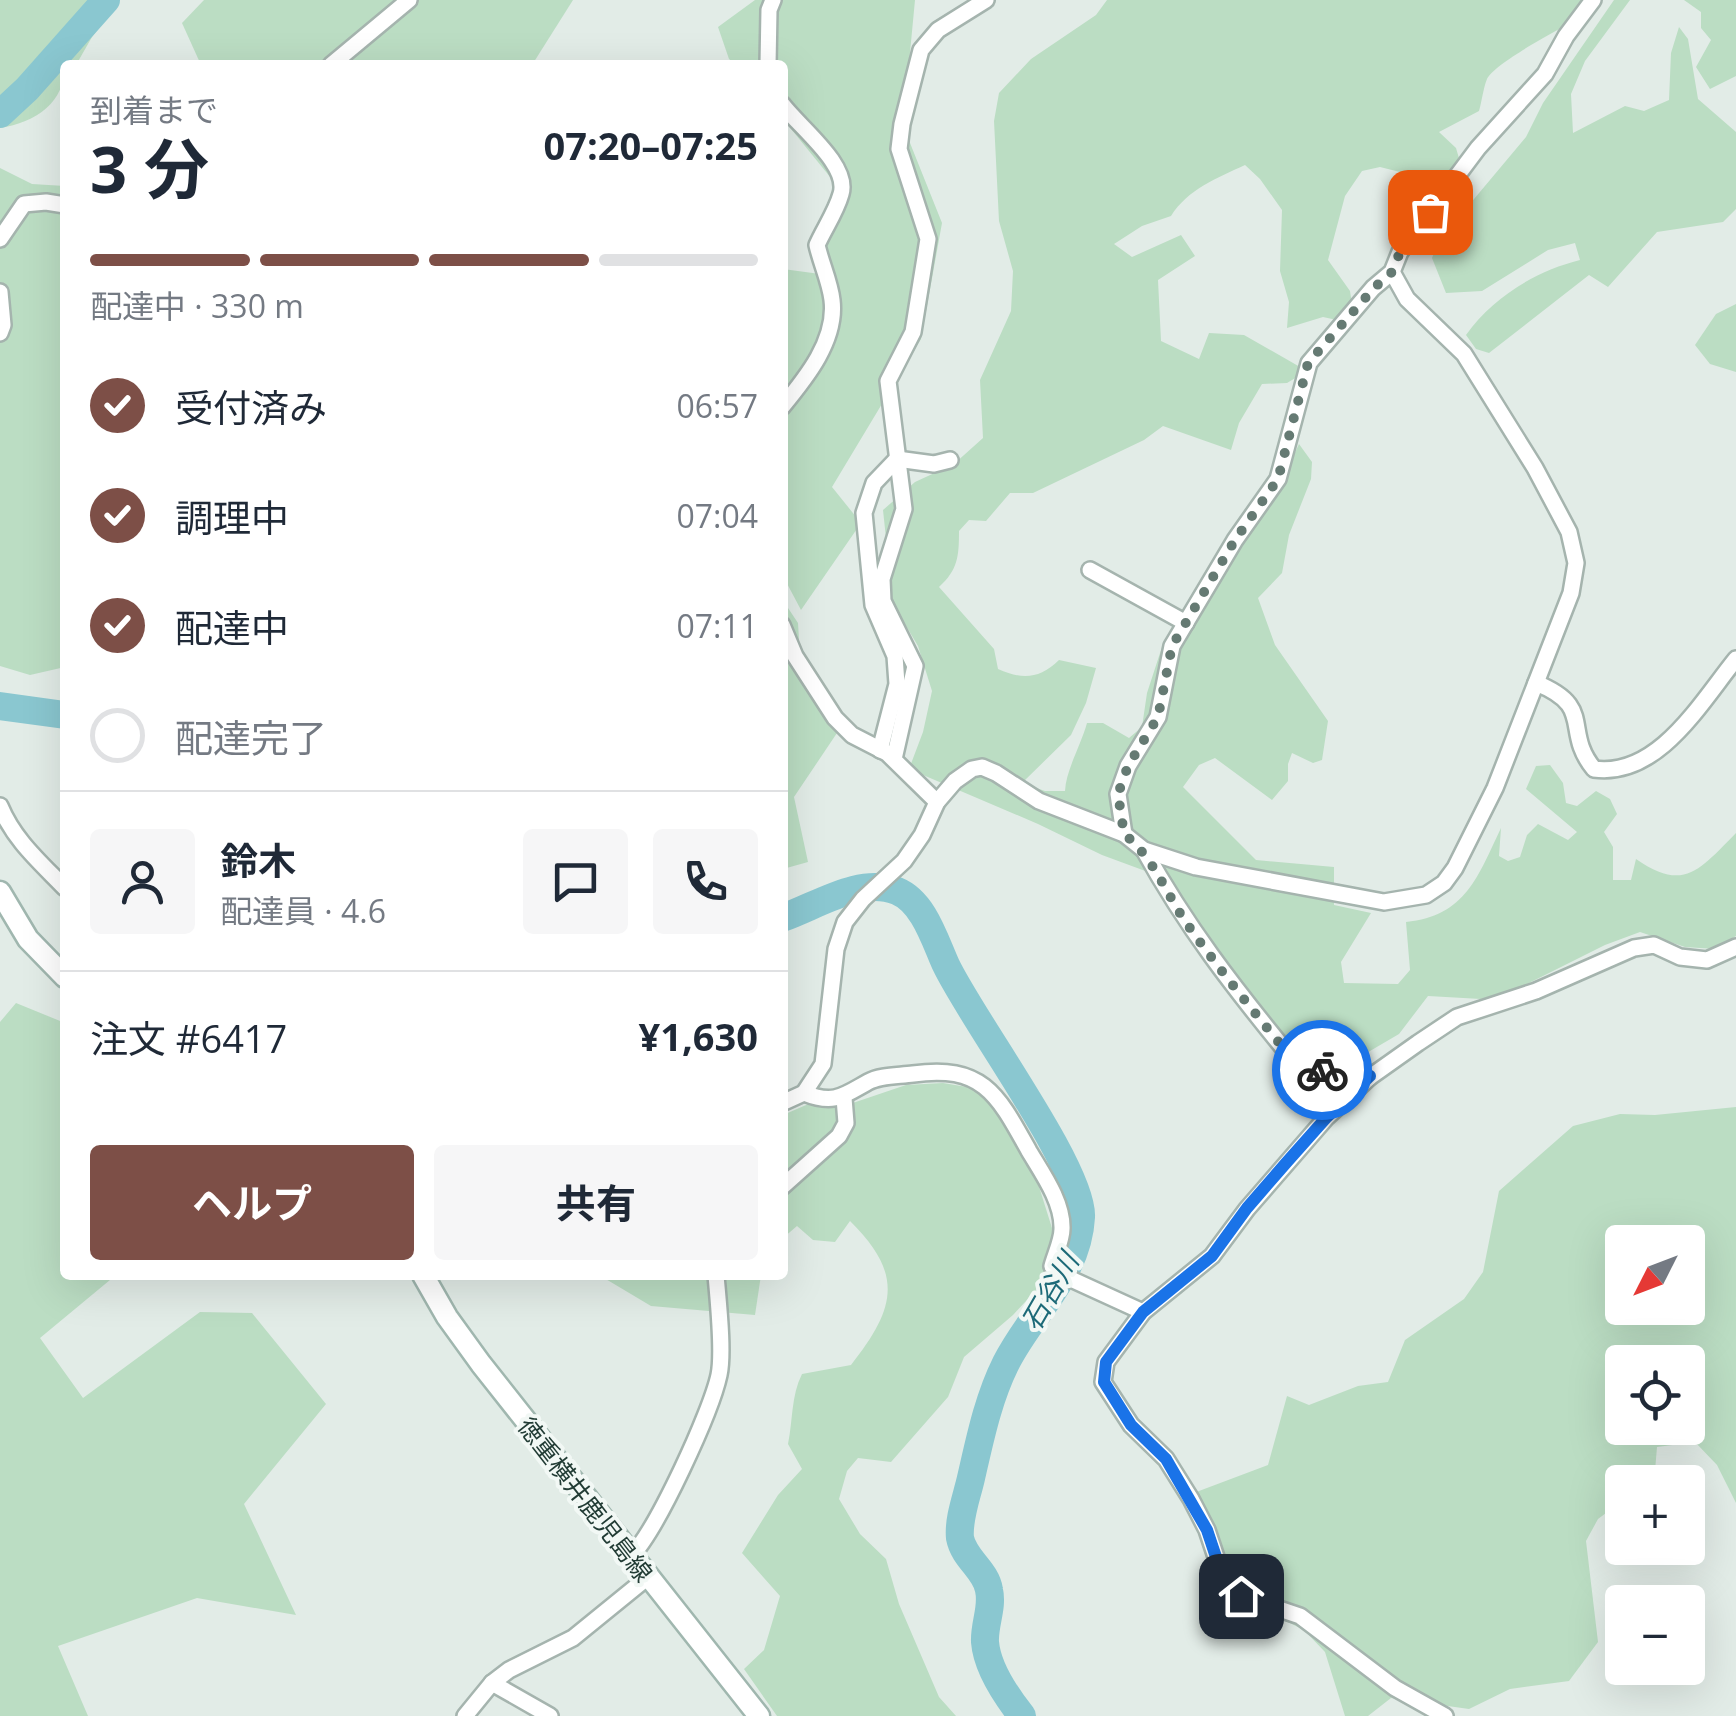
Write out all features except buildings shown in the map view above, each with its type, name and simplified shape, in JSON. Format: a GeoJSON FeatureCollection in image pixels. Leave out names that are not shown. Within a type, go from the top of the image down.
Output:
{"type":"FeatureCollection","features":[{"type":"Feature","properties":{"kind":"main road"},"geometry":{"type":"LineString","coordinates":[[0,892],[28,939],[60,971]]}},
{"type":"Feature","properties":{"kind":"main road","name":"徳重横井鹿児島線"},"geometry":{"type":"LineString","coordinates":[[426,1280],[471,1352],[758,1716]]}},
{"type":"Feature","properties":{"kind":"street"},"geometry":{"type":"LineString","coordinates":[[336,60],[409,0]]}},
{"type":"Feature","properties":{"kind":"street"},"geometry":{"type":"LineString","coordinates":[[768,60],[769,10],[774,0]]}},
{"type":"Feature","properties":{"kind":"street"},"geometry":{"type":"LineString","coordinates":[[887,754],[915,666],[883,601],[882,578],[904,509],[888,381],[913,332],[928,239],[899,150],[902,124],[921,50],[938,30],[986,0]]}},
{"type":"Feature","properties":{"kind":"street"},"geometry":{"type":"LineString","coordinates":[[1124,834],[1118,794],[1128,766],[1158,717],[1172,646],[1235,540],[1278,479],[1308,363],[1392,272],[1400,252],[1478,148],[1545,74],[1592,0]]}},
{"type":"Feature","properties":{"kind":"street"},"geometry":{"type":"LineString","coordinates":[[788,111],[833,160],[843,182],[817,245],[832,297],[833,319],[819,356],[788,399]]}},
{"type":"Feature","properties":{"kind":"street"},"geometry":{"type":"LineString","coordinates":[[0,239],[24,204],[60,204]]}},
{"type":"Feature","properties":{"kind":"street"},"geometry":{"type":"LineString","coordinates":[[788,1100],[804,1093],[816,1079],[827,1048],[836,949],[846,922],[863,899],[904,862],[922,836],[937,802],[972,769],[982,767],[1039,801],[1124,834],[1144,850],[1196,868],[1384,902],[1426,895],[1444,883],[1455,868],[1495,788],[1571,593],[1576,563],[1570,532],[1464,354],[1407,299],[1392,272]]}},
{"type":"Feature","properties":{"kind":"street"},"geometry":{"type":"LineString","coordinates":[[0,292],[0,333]]}},
{"type":"Feature","properties":{"kind":"street"},"geometry":{"type":"LineString","coordinates":[[897,459],[934,464],[950,460]]}},
{"type":"Feature","properties":{"kind":"street"},"geometry":{"type":"LineString","coordinates":[[887,754],[897,684],[895,656],[873,605],[864,512],[874,483],[897,459]]}},
{"type":"Feature","properties":{"kind":"street"},"geometry":{"type":"LineString","coordinates":[[1090,570],[1186,623]]}},
{"type":"Feature","properties":{"kind":"street"},"geometry":{"type":"LineString","coordinates":[[788,639],[836,718],[852,735],[887,754],[937,802]]}},
{"type":"Feature","properties":{"kind":"street"},"geometry":{"type":"LineString","coordinates":[[1536,683],[1560,692],[1574,708],[1582,755],[1594,769],[1614,772],[1666,745],[1736,658]]}},
{"type":"Feature","properties":{"kind":"street"},"geometry":{"type":"LineString","coordinates":[[0,806],[15,835],[60,883]]}},
{"type":"Feature","properties":{"kind":"street"},"geometry":{"type":"LineString","coordinates":[[1144,850],[1172,902],[1223,975],[1289,1055],[1326,1071],[1370,1076]]}},
{"type":"Feature","properties":{"kind":"street"},"geometry":{"type":"LineString","coordinates":[[1445,1716],[1382,1679],[1300,1616],[1241,1596],[1225,1584],[1207,1530],[1190,1499],[1166,1459],[1131,1425],[1104,1382],[1106,1362],[1143,1312],[1212,1256],[1247,1208],[1303,1144],[1370,1076],[1457,1016],[1536,992],[1634,948],[1654,945],[1680,957],[1707,960],[1736,947]]}},
{"type":"Feature","properties":{"kind":"street"},"geometry":{"type":"LineString","coordinates":[[804,1093],[817,1098],[844,1098],[872,1080],[936,1070],[955,1070],[971,1076],[985,1086],[1052,1190],[1062,1228],[1052,1266],[1073,1280],[1143,1312]]}},
{"type":"Feature","properties":{"kind":"street"},"geometry":{"type":"LineString","coordinates":[[788,1182],[839,1136],[846,1123],[844,1098]]}},
{"type":"Feature","properties":{"kind":"street"},"geometry":{"type":"LineString","coordinates":[[632,1556],[644,1542],[680,1470],[720,1374],[716,1280]]}},
{"type":"Feature","properties":{"kind":"street"},"geometry":{"type":"LineString","coordinates":[[465,1716],[492,1683],[509,1670],[573,1638],[648,1577]]}},
{"type":"Feature","properties":{"kind":"street"},"geometry":{"type":"LineString","coordinates":[[492,1683],[550,1716]]}},
{"type":"Feature","properties":{"kind":"green space"},"geometry":{"type":"Polygon","coordinates":[[[0,0],[120,0],[79,60],[60,60],[60,90],[54,100],[25,121],[0,128],[0,0]]]}},
{"type":"Feature","properties":{"kind":"green space"},"geometry":{"type":"Polygon","coordinates":[[[204,0],[573,0],[535,60],[199,60],[182,23],[204,0]]]}},
{"type":"Feature","properties":{"kind":"green space"},"geometry":{"type":"Polygon","coordinates":[[[755,0],[915,0],[909,63],[910,143],[942,223],[921,339],[832,487],[861,523],[801,610],[788,585],[788,270],[820,274],[813,243],[835,183],[788,125],[788,60],[730,60],[718,27],[755,0]]]}},
{"type":"Feature","properties":{"kind":"green space"},"geometry":{"type":"Polygon","coordinates":[[[1107,0],[1587,0],[1569,23],[1492,73],[1479,111],[1439,132],[1456,148],[1461,165],[1407,241],[1392,238],[1407,198],[1408,174],[1380,167],[1362,171],[1345,196],[1328,260],[1350,291],[1353,311],[1346,322],[1323,317],[1287,328],[1289,302],[1280,271],[1282,210],[1245,165],[1195,191],[1171,216],[1142,226],[1114,244],[1132,257],[1181,235],[1195,256],[1158,280],[1161,341],[1199,359],[1209,333],[1244,335],[1307,371],[1287,383],[1262,384],[1239,423],[1231,450],[1163,426],[1144,440],[1033,493],[1010,493],[986,521],[969,520],[959,531],[956,562],[939,587],[994,649],[998,669],[1030,676],[1059,660],[1096,668],[1071,735],[1022,783],[1045,791],[1065,791],[1087,723],[1103,723],[1129,738],[1142,727],[1147,693],[1162,647],[1189,626],[1284,476],[1299,444],[1312,462],[1311,479],[1289,535],[1282,573],[1258,598],[1275,645],[1328,721],[1322,760],[1313,763],[1292,753],[1288,781],[1272,800],[1215,758],[1199,765],[1183,787],[1256,860],[1334,867],[1334,905],[1371,913],[1341,962],[1344,983],[1398,984],[1410,970],[1406,922],[1443,912],[1456,902],[1477,877],[1501,828],[1499,856],[1508,861],[1520,857],[1527,835],[1538,824],[1568,840],[1577,832],[1526,789],[1536,766],[1550,765],[1563,783],[1566,803],[1577,806],[1596,791],[1610,799],[1617,814],[1604,832],[1613,847],[1613,880],[1631,880],[1636,859],[1667,874],[1691,872],[1736,833],[1736,936],[1715,949],[1685,947],[1640,932],[1519,988],[1481,999],[1428,996],[1399,1034],[1341,1068],[1297,1054],[1262,1026],[1167,879],[1102,855],[909,769],[932,691],[918,646],[893,604],[883,510],[915,482],[954,464],[983,438],[980,380],[1011,311],[1013,271],[999,221],[994,121],[999,93],[1031,59],[1096,15],[1107,0]]]}},
{"type":"Feature","properties":{"kind":"green space"},"geometry":{"type":"Polygon","coordinates":[[[1614,0],[1630,0],[1585,61],[1571,94],[1573,133],[1625,106],[1644,111],[1669,100],[1671,53],[1679,27],[1688,39],[1698,99],[1736,132],[1736,209],[1723,222],[1657,232],[1608,287],[1589,275],[1489,353],[1476,349],[1466,335],[1477,321],[1517,287],[1580,260],[1575,243],[1548,250],[1482,291],[1446,293],[1432,258],[1438,242],[1526,137],[1543,103],[1614,0]]]}},
{"type":"Feature","properties":{"kind":"green space"},"geometry":{"type":"Polygon","coordinates":[[[1684,0],[1736,0],[1736,76],[1710,89],[1696,67],[1711,40],[1701,28],[1701,12],[1684,0]]]}},
{"type":"Feature","properties":{"kind":"green space"},"geometry":{"type":"Polygon","coordinates":[[[0,168],[32,184],[60,186],[60,668],[30,675],[0,666],[0,168]]]}},
{"type":"Feature","properties":{"kind":"green space"},"geometry":{"type":"Polygon","coordinates":[[[1736,304],[1736,372],[1710,364],[1695,345],[1716,314],[1736,304]]]}},
{"type":"Feature","properties":{"kind":"green space"},"geometry":{"type":"Polygon","coordinates":[[[788,608],[798,623],[800,656],[839,730],[794,797],[808,862],[788,868],[788,608]]]}},
{"type":"Feature","properties":{"kind":"green space"},"geometry":{"type":"Polygon","coordinates":[[[16,1003],[60,1021],[60,1280],[110,1280],[40,1338],[83,1398],[200,1312],[252,1313],[326,1404],[244,1504],[296,1615],[197,1598],[58,1646],[88,1716],[0,1716],[0,1022],[16,1003]]]}},
{"type":"Feature","properties":{"kind":"green space"},"geometry":{"type":"Polygon","coordinates":[[[943,1083],[973,1088],[992,1104],[1036,1177],[1057,1244],[1052,1273],[1013,1315],[964,1357],[948,1397],[891,1462],[858,1458],[847,1471],[839,1499],[860,1534],[886,1559],[899,1604],[939,1697],[956,1716],[777,1716],[744,1669],[764,1650],[780,1596],[742,1553],[778,1495],[802,1469],[788,1444],[802,1374],[851,1365],[877,1326],[888,1292],[880,1258],[850,1221],[835,1242],[813,1240],[797,1226],[788,1234],[788,1113],[820,1099],[841,1107],[906,1085],[943,1083]]]}},
{"type":"Feature","properties":{"kind":"green space"},"geometry":{"type":"Polygon","coordinates":[[[1736,1107],[1736,1503],[1717,1465],[1698,1445],[1705,1445],[1705,1345],[1605,1345],[1605,1445],[1672,1445],[1657,1447],[1656,1465],[1605,1465],[1605,1514],[1586,1541],[1598,1642],[1569,1681],[1510,1689],[1469,1709],[1391,1698],[1368,1716],[1345,1716],[1325,1652],[1304,1630],[1253,1605],[1231,1583],[1191,1494],[1268,1465],[1287,1396],[1309,1405],[1358,1386],[1388,1382],[1405,1340],[1464,1299],[1483,1272],[1499,1191],[1573,1126],[1620,1114],[1655,1115],[1736,1107]]]}},
{"type":"Feature","properties":{"kind":"green space"},"geometry":{"type":"Polygon","coordinates":[[[607,1280],[760,1280],[755,1315],[651,1306],[607,1280]]]}},
{"type":"Feature","properties":{"kind":"waterway","name":"石谷川"},"geometry":{"type":"LineString","coordinates":[[0,114],[106,0]]}},
{"type":"Feature","properties":{"kind":"waterway","name":"石谷川"},"geometry":{"type":"LineString","coordinates":[[0,706],[60,714]]}},
{"type":"Feature","properties":{"kind":"waterway","name":"石谷川"},"geometry":{"type":"LineString","coordinates":[[788,915],[839,894],[868,887],[897,891],[915,904],[959,990],[1046,1131],[1077,1195],[1081,1217],[1072,1258],[1000,1377],[985,1419],[960,1523],[962,1545],[989,1590],[985,1642],[990,1661],[1022,1716]]}},
{"type":"Feature","properties":{"kind":"way so far"},"geometry":{"type":"LineString","coordinates":[[1322,1070],[1289,1055],[1223,975],[1172,902],[1144,850],[1124,834],[1118,794],[1128,766],[1158,717],[1172,646],[1235,540],[1278,479],[1308,363],[1392,272],[1400,252],[1430,212]]}},
{"type":"Feature","properties":{"kind":"route"},"geometry":{"type":"LineString","coordinates":[[1241,1596],[1225,1584],[1207,1530],[1166,1459],[1131,1425],[1104,1382],[1106,1362],[1143,1312],[1212,1256],[1286,1163],[1370,1076],[1322,1070]]}}]}
